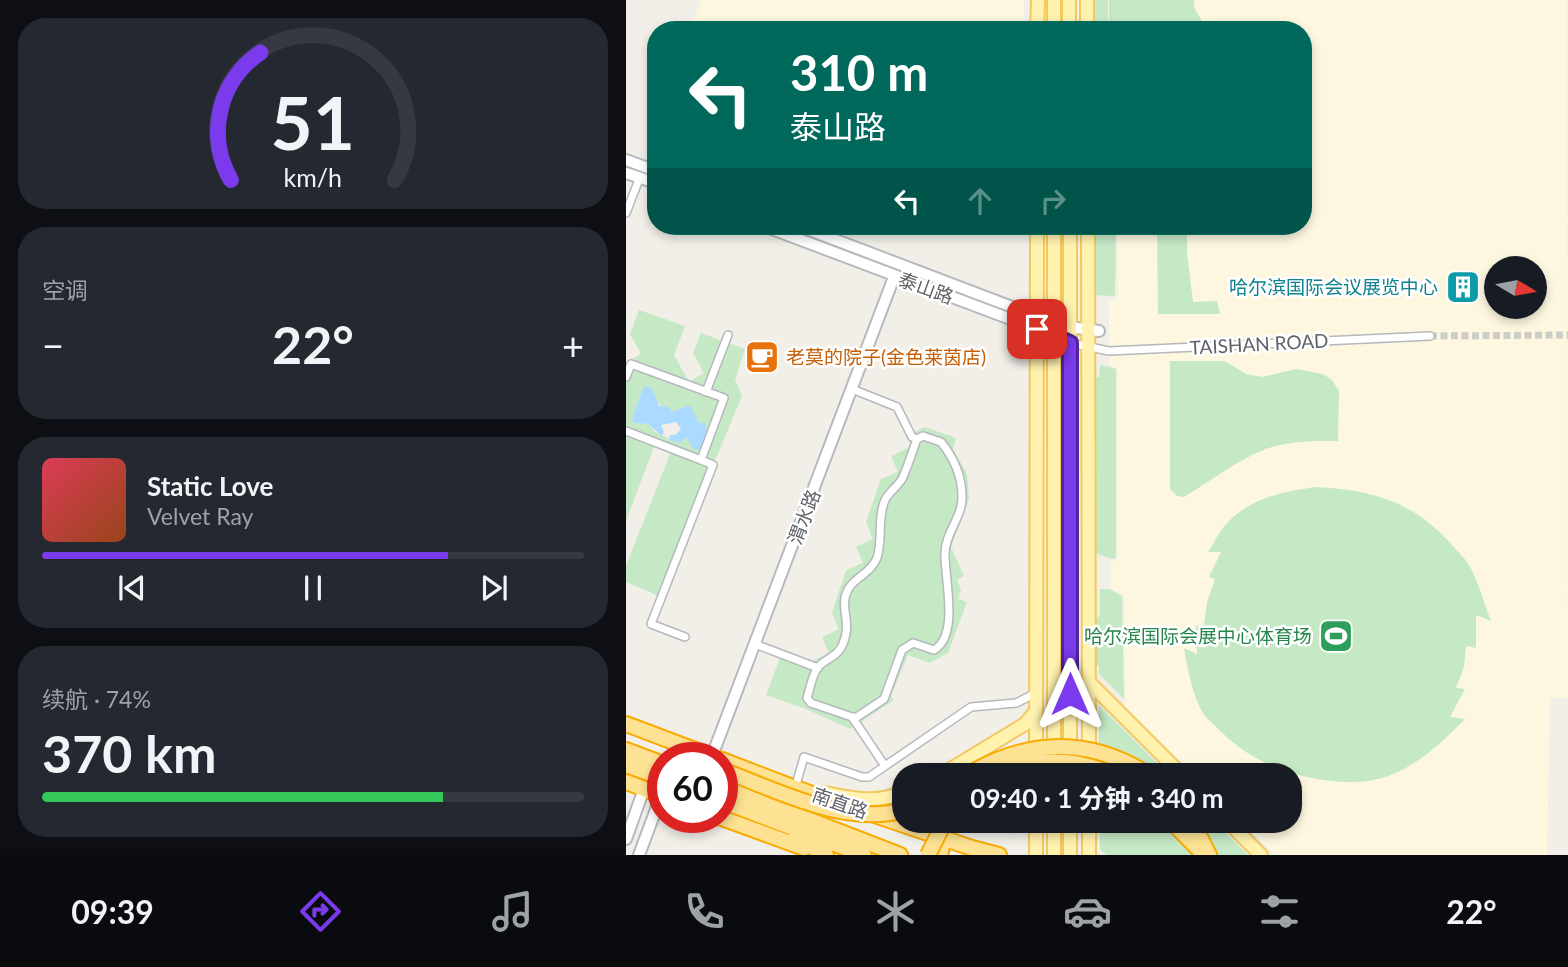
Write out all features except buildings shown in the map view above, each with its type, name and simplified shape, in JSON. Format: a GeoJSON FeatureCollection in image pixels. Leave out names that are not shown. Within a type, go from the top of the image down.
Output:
{"type":"FeatureCollection","features":[{"type":"Feature","properties":{"kind":"highway","name":"南直路"},"geometry":{"type":"LineString","coordinates":[[626,724],[674,742]]}},
{"type":"Feature","properties":{"kind":"highway"},"geometry":{"type":"LineString","coordinates":[[626,734],[647,742]]}},
{"type":"Feature","properties":{"kind":"highway"},"geometry":{"type":"LineString","coordinates":[[992,763],[1008,755],[1059,746],[1112,755],[1127,763]]}},
{"type":"Feature","properties":{"kind":"highway"},"geometry":{"type":"LineString","coordinates":[[626,750],[647,758]]}},
{"type":"Feature","properties":{"kind":"highway"},"geometry":{"type":"LineString","coordinates":[[1038,763],[1071,763]]}},
{"type":"Feature","properties":{"kind":"highway"},"geometry":{"type":"LineString","coordinates":[[626,765],[647,772]]}},
{"type":"Feature","properties":{"kind":"highway","name":"南直路"},"geometry":{"type":"LineString","coordinates":[[738,766],[944,839],[999,855]]}},
{"type":"Feature","properties":{"kind":"highway"},"geometry":{"type":"LineString","coordinates":[[626,774],[647,785]]}},
{"type":"Feature","properties":{"kind":"highway"},"geometry":{"type":"LineString","coordinates":[[738,776],[840,811],[876,815],[892,812]]}},
{"type":"Feature","properties":{"kind":"highway"},"geometry":{"type":"LineString","coordinates":[[626,782],[647,790]]}},
{"type":"Feature","properties":{"kind":"highway"},"geometry":{"type":"LineString","coordinates":[[738,792],[900,855]]}},
{"type":"Feature","properties":{"kind":"highway"},"geometry":{"type":"LineString","coordinates":[[738,807],[864,855]]}},
{"type":"Feature","properties":{"kind":"highway"},"geometry":{"type":"LineString","coordinates":[[738,816],[793,837],[825,855]]}},
{"type":"Feature","properties":{"kind":"highway"},"geometry":{"type":"LineString","coordinates":[[738,824],[825,855]]}},
{"type":"Feature","properties":{"kind":"highway"},"geometry":{"type":"LineString","coordinates":[[928,855],[939,833]]}},
{"type":"Feature","properties":{"kind":"highway"},"geometry":{"type":"LineString","coordinates":[[1183,833],[1206,855]]}},
{"type":"Feature","properties":{"kind":"highway"},"geometry":{"type":"LineString","coordinates":[[1197,833],[1206,855]]}},
{"type":"Feature","properties":{"kind":"highway"},"geometry":{"type":"LineString","coordinates":[[940,855],[944,839]]}},
{"type":"Feature","properties":{"kind":"highway"},"geometry":{"type":"LineString","coordinates":[[789,843],[806,855]]}},
{"type":"Feature","properties":{"kind":"main road"},"geometry":{"type":"LineString","coordinates":[[1037,21],[1038,0]]}},
{"type":"Feature","properties":{"kind":"main road"},"geometry":{"type":"LineString","coordinates":[[1054,0],[1054,21]]}},
{"type":"Feature","properties":{"kind":"main road"},"geometry":{"type":"LineString","coordinates":[[1069,0],[1069,21]]}},
{"type":"Feature","properties":{"kind":"main road"},"geometry":{"type":"LineString","coordinates":[[1087,0],[1087,21]]}},
{"type":"Feature","properties":{"kind":"main road"},"geometry":{"type":"LineString","coordinates":[[626,160],[647,168]]}},
{"type":"Feature","properties":{"kind":"main road"},"geometry":{"type":"LineString","coordinates":[[626,173],[647,180]]}},
{"type":"Feature","properties":{"kind":"main road","name":"泰山路"},"geometry":{"type":"LineString","coordinates":[[787,235],[894,276],[1037,323],[1054,323],[1093,331]]}},
{"type":"Feature","properties":{"kind":"main road","name":"泰山路"},"geometry":{"type":"LineString","coordinates":[[821,235],[1037,323]]}},
{"type":"Feature","properties":{"kind":"main road"},"geometry":{"type":"LineString","coordinates":[[1036,763],[1037,235]]}},
{"type":"Feature","properties":{"kind":"main road"},"geometry":{"type":"LineString","coordinates":[[1054,235],[1054,763]]}},
{"type":"Feature","properties":{"kind":"main road"},"geometry":{"type":"LineString","coordinates":[[1070,235],[1070,763]]}},
{"type":"Feature","properties":{"kind":"main road"},"geometry":{"type":"LineString","coordinates":[[1088,235],[1093,331],[1088,348],[1089,763]]}},
{"type":"Feature","properties":{"kind":"main road","name":"渭水路"},"geometry":{"type":"LineString","coordinates":[[722,742],[755,644],[894,276]]}},
{"type":"Feature","properties":{"kind":"main road"},"geometry":{"type":"LineString","coordinates":[[1089,682],[1170,763]]}},
{"type":"Feature","properties":{"kind":"main road"},"geometry":{"type":"LineString","coordinates":[[961,763],[1017,730],[1035,712]]}},
{"type":"Feature","properties":{"kind":"main road"},"geometry":{"type":"LineString","coordinates":[[795,788],[873,801],[892,797]]}},
{"type":"Feature","properties":{"kind":"main road"},"geometry":{"type":"LineString","coordinates":[[626,839],[644,789]]}},
{"type":"Feature","properties":{"kind":"main road"},"geometry":{"type":"LineString","coordinates":[[639,855],[647,833]]}},
{"type":"Feature","properties":{"kind":"main road"},"geometry":{"type":"LineString","coordinates":[[1036,833],[1036,855]]}},
{"type":"Feature","properties":{"kind":"main road"},"geometry":{"type":"LineString","coordinates":[[1054,833],[1054,855]]}},
{"type":"Feature","properties":{"kind":"main road"},"geometry":{"type":"LineString","coordinates":[[1070,833],[1070,855]]}},
{"type":"Feature","properties":{"kind":"main road"},"geometry":{"type":"LineString","coordinates":[[1089,833],[1089,855]]}},
{"type":"Feature","properties":{"kind":"main road"},"geometry":{"type":"LineString","coordinates":[[1239,833],[1261,855]]}},
{"type":"Feature","properties":{"kind":"street"},"geometry":{"type":"LineString","coordinates":[[626,213],[639,177]]}},
{"type":"Feature","properties":{"kind":"street","name":"泰山路"},"geometry":{"type":"LineString","coordinates":[[1037,323],[1054,337],[1088,348]]}},
{"type":"Feature","properties":{"kind":"street"},"geometry":{"type":"LineString","coordinates":[[706,392],[728,335]]}},
{"type":"Feature","properties":{"kind":"street","name":"TAISHAN ROAD"},"geometry":{"type":"LineString","coordinates":[[1088,348],[1109,351],[1430,337]]}},
{"type":"Feature","properties":{"kind":"street"},"geometry":{"type":"LineString","coordinates":[[626,377],[631,364],[724,398],[701,460]]}},
{"type":"Feature","properties":{"kind":"street"},"geometry":{"type":"LineString","coordinates":[[852,389],[897,407],[912,437],[918,439]]}},
{"type":"Feature","properties":{"kind":"street"},"geometry":{"type":"LineString","coordinates":[[626,431],[713,465],[651,624],[686,637]]}},
{"type":"Feature","properties":{"kind":"street"},"geometry":{"type":"LineString","coordinates":[[923,436],[941,442],[960,474],[963,500],[944,551],[950,613],[939,647],[934,650],[913,643],[902,650],[884,699],[857,717],[811,702],[807,698],[818,668],[839,652],[843,645],[848,628],[844,602],[846,592],[871,569],[877,558],[886,498],[901,482],[918,439],[923,436]]}},
{"type":"Feature","properties":{"kind":"street"},"geometry":{"type":"LineString","coordinates":[[755,644],[818,668]]}},
{"type":"Feature","properties":{"kind":"street"},"geometry":{"type":"LineString","coordinates":[[795,788],[804,757],[869,777],[971,707],[1016,703],[1036,693]]}},
{"type":"Feature","properties":{"kind":"street"},"geometry":{"type":"LineString","coordinates":[[852,717],[885,766]]}},
{"type":"Feature","properties":{"kind":"shaded area"},"geometry":{"type":"Polygon","coordinates":[[[701,0],[1024,0],[1024,21],[694,19],[701,0]]]}},
{"type":"Feature","properties":{"kind":"shaded area"},"geometry":{"type":"Polygon","coordinates":[[[1109,0],[1567,0],[1568,698],[1550,698],[1547,855],[1275,855],[1252,833],[1302,833],[1302,763],[1182,763],[1125,708],[1124,596],[1111,589],[1111,562],[1117,559],[1117,369],[1109,364],[1109,302],[1118,296],[1117,235],[1312,235],[1312,21],[1109,21],[1109,0]]]}},
{"type":"Feature","properties":{"kind":"green space"},"geometry":{"type":"Polygon","coordinates":[[[1093,0],[1108,0],[1108,21],[1092,21],[1093,0]]]}},
{"type":"Feature","properties":{"kind":"green space"},"geometry":{"type":"Polygon","coordinates":[[[1109,0],[1194,0],[1202,21],[1109,21],[1109,0]]]}},
{"type":"Feature","properties":{"kind":"green space"},"geometry":{"type":"Polygon","coordinates":[[[1093,235],[1116,235],[1115,296],[1092,295],[1093,235]]]}},
{"type":"Feature","properties":{"kind":"green space"},"geometry":{"type":"Polygon","coordinates":[[[1157,235],[1187,235],[1193,302],[1217,301],[1220,314],[1158,314],[1157,235]]]}},
{"type":"Feature","properties":{"kind":"green space"},"geometry":{"type":"Polygon","coordinates":[[[639,310],[685,326],[674,355],[689,382],[704,373],[693,353],[701,333],[745,349],[735,380],[742,396],[713,465],[701,460],[707,436],[687,406],[672,412],[668,410],[659,403],[652,388],[634,423],[648,424],[655,432],[679,443],[687,437],[702,450],[698,462],[712,468],[661,597],[626,582],[626,566],[670,454],[654,447],[626,521],[626,363],[641,354],[630,334],[639,310]]]}},
{"type":"Feature","properties":{"kind":"green space"},"geometry":{"type":"Polygon","coordinates":[[[1170,361],[1225,361],[1246,374],[1262,377],[1296,369],[1323,374],[1332,380],[1339,391],[1338,441],[1310,441],[1274,446],[1234,465],[1184,497],[1177,496],[1170,489],[1170,361]]]}},
{"type":"Feature","properties":{"kind":"green space"},"geometry":{"type":"Polygon","coordinates":[[[1100,365],[1116,369],[1116,558],[1112,559],[1093,552],[1093,377],[1099,377],[1100,365]]]}},
{"type":"Feature","properties":{"kind":"green space"},"geometry":{"type":"Polygon","coordinates":[[[925,427],[956,438],[953,449],[967,474],[969,499],[951,547],[964,576],[957,580],[961,590],[958,599],[967,602],[948,653],[930,663],[908,655],[891,696],[894,700],[850,729],[766,695],[783,650],[812,661],[829,653],[822,637],[839,629],[832,613],[846,570],[863,563],[856,547],[873,539],[866,522],[881,479],[898,472],[891,456],[908,448],[914,432],[925,427]]]}},
{"type":"Feature","properties":{"kind":"green space","name":"哈尔滨国际会展中心体育场"},"geometry":{"type":"Polygon","coordinates":[[[1316,487],[1355,491],[1407,508],[1452,545],[1467,562],[1476,579],[1491,621],[1476,615],[1476,648],[1466,646],[1464,667],[1456,688],[1465,689],[1450,717],[1465,719],[1420,759],[1388,776],[1373,780],[1339,782],[1302,776],[1302,763],[1266,763],[1228,738],[1204,715],[1193,691],[1184,648],[1197,654],[1196,626],[1204,625],[1207,602],[1215,579],[1209,577],[1221,552],[1208,552],[1224,527],[1239,512],[1281,493],[1316,487]]]}},
{"type":"Feature","properties":{"kind":"green space"},"geometry":{"type":"Polygon","coordinates":[[[1100,589],[1109,589],[1122,596],[1124,699],[1099,674],[1099,666],[1094,663],[1095,618],[1100,616],[1100,589]]]}},
{"type":"Feature","properties":{"kind":"green space"},"geometry":{"type":"Polygon","coordinates":[[[1099,705],[1157,763],[1099,763],[1099,705]]]}},
{"type":"Feature","properties":{"kind":"green space"},"geometry":{"type":"Polygon","coordinates":[[[1099,833],[1226,833],[1248,855],[1107,855],[1100,849],[1099,833]]]}},
{"type":"Feature","properties":{"kind":"water"},"geometry":{"type":"Polygon","coordinates":[[[644,386],[652,388],[659,406],[669,407],[672,412],[691,407],[699,423],[705,423],[707,436],[702,450],[693,449],[687,437],[679,443],[669,439],[670,435],[675,435],[681,429],[676,422],[661,425],[664,432],[662,436],[648,424],[634,423],[632,419],[644,386]]]}},
{"type":"Feature","properties":{"kind":"tunnel"},"geometry":{"type":"LineString","coordinates":[[1430,336],[1568,335]]}},
{"type":"Feature","properties":{"kind":"place","name":"哈尔滨国际会议展览中心"},"geometry":{"type":"Point","coordinates":[1463,287]}},
{"type":"Feature","properties":{"kind":"place","name":"老莫的院子(金色莱茵店)"},"geometry":{"type":"Point","coordinates":[762,357]}},
{"type":"Feature","properties":{"kind":"place","name":"哈尔滨国际会展中心体育场"},"geometry":{"type":"Point","coordinates":[1336,636]}},
{"type":"Feature","properties":{"kind":"route"},"geometry":{"type":"LineString","coordinates":[[1037,329],[1070,343],[1070,694]]}}]}
